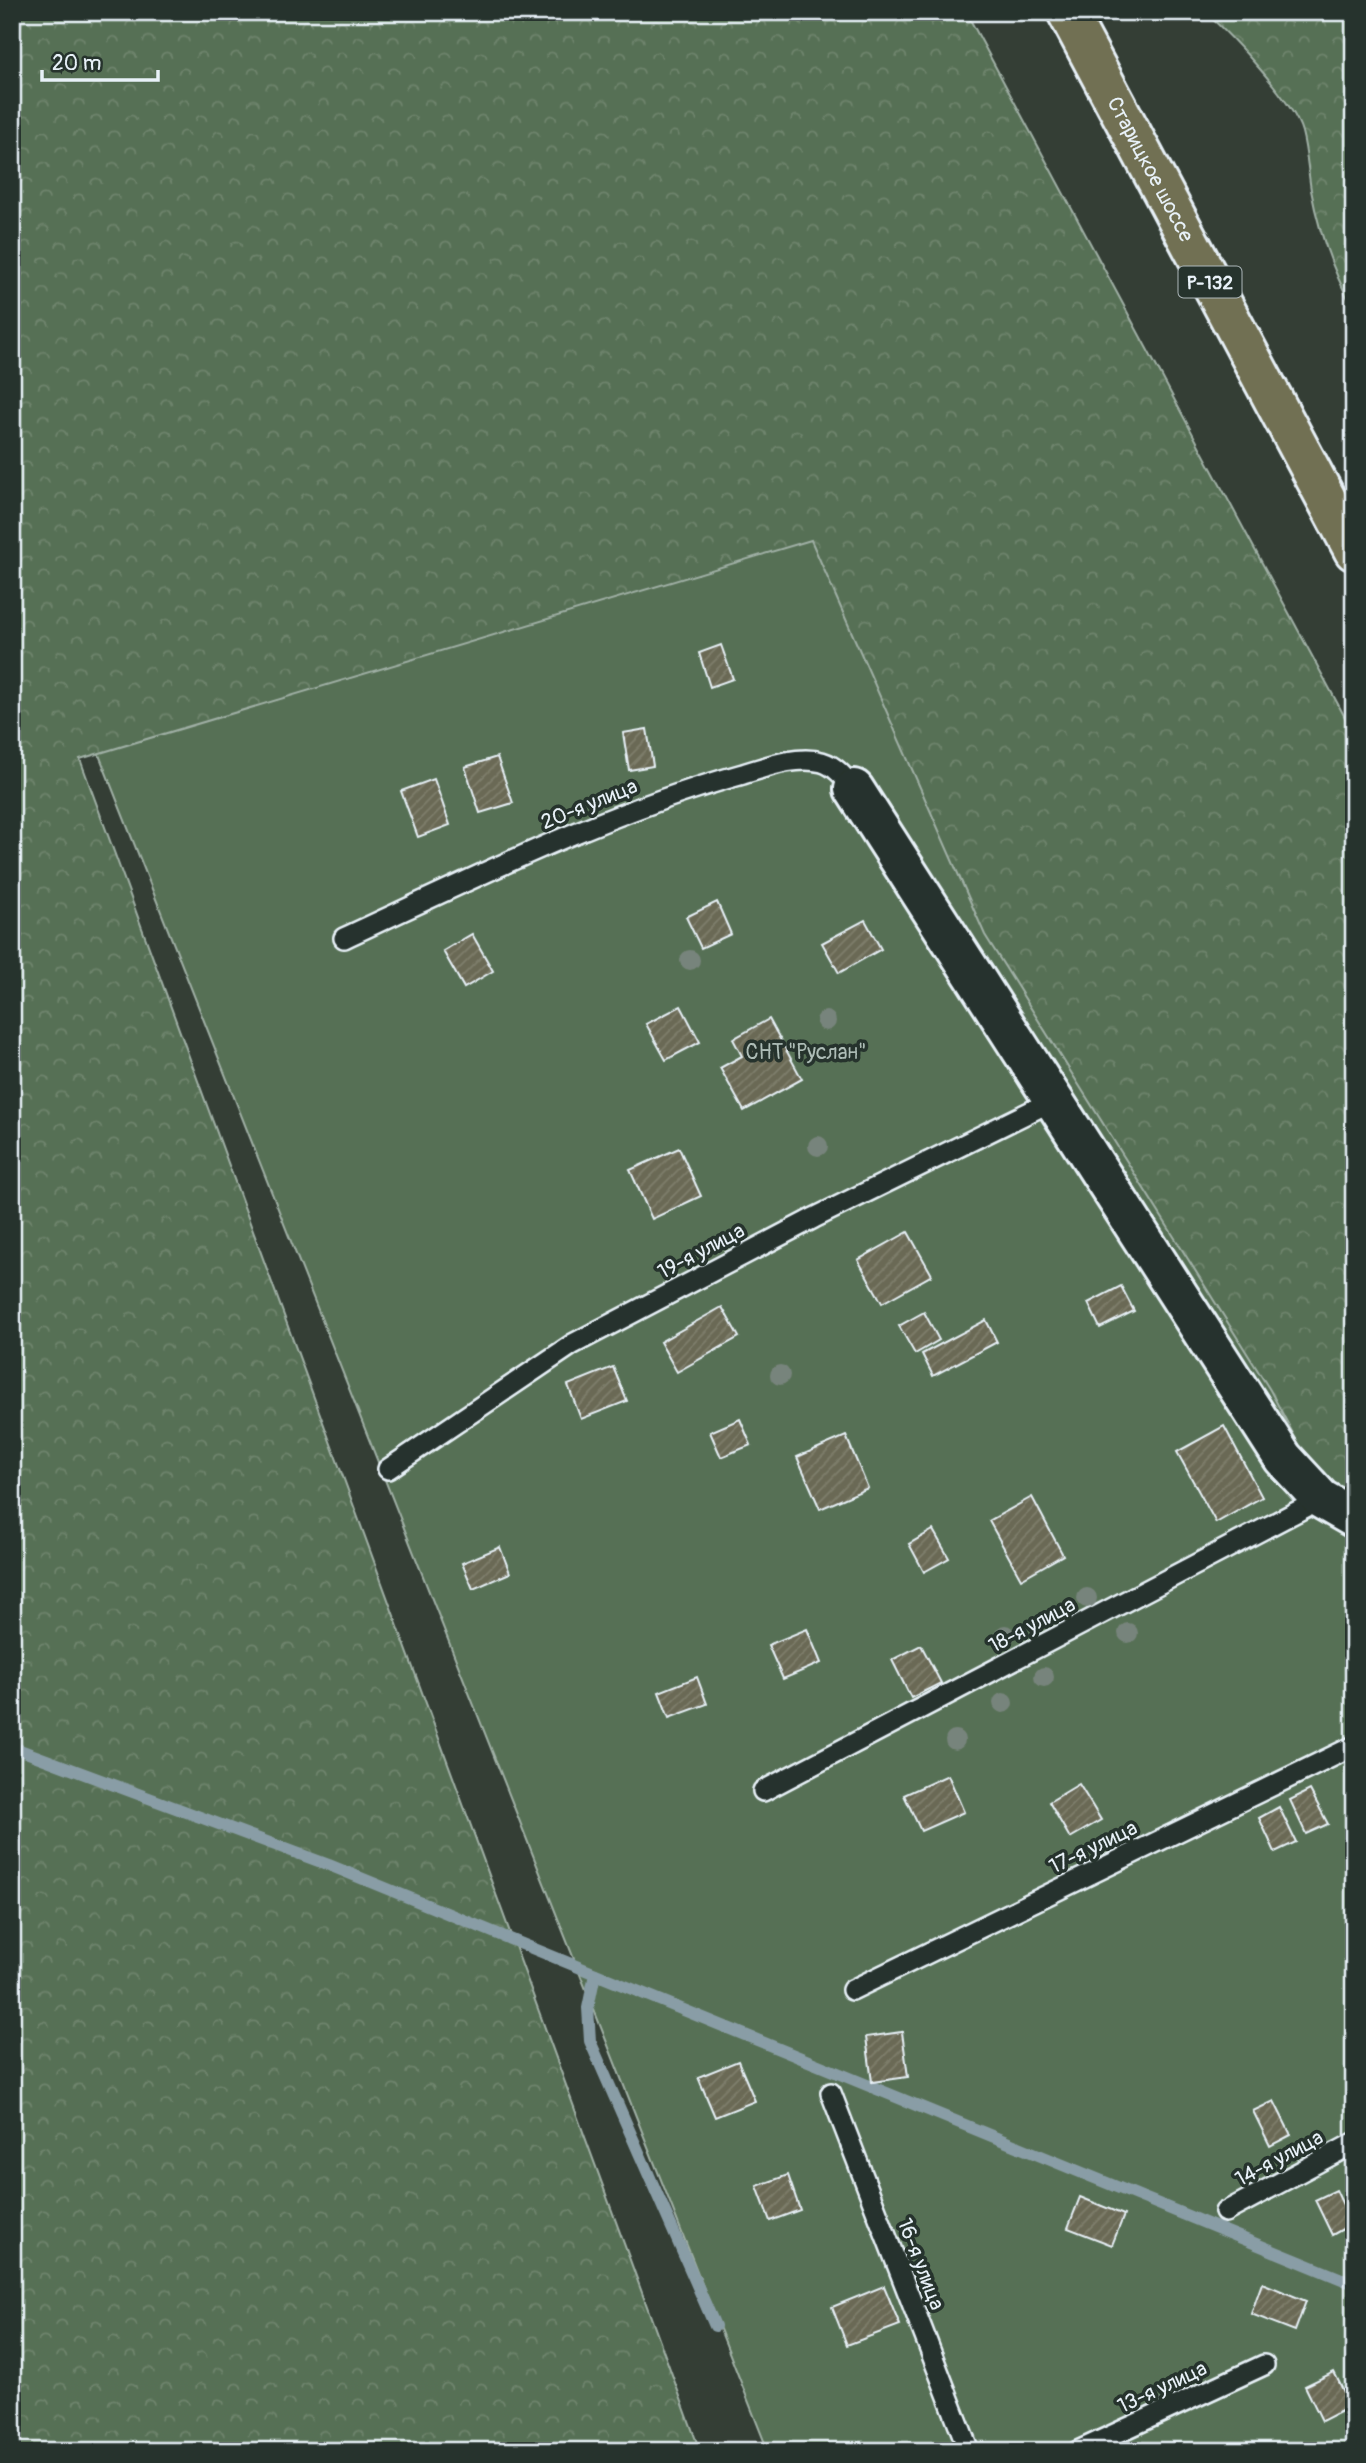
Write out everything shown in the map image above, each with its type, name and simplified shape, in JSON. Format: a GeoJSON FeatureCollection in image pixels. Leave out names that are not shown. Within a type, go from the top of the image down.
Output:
{"type":"FeatureCollection","features":[{"type":"Feature","properties":{"kind":"main road","name":"Старицкое шоссе"},"geometry":{"type":"LineString","coordinates":[[1067,12],[1354,551]]}},
{"type":"Feature","properties":{"kind":"street"},"geometry":{"type":"LineString","coordinates":[[853,789],[1283,1458],[1321,1499],[1354,1518]]}},
{"type":"Feature","properties":{"kind":"lane","name":"20-я улица"},"geometry":{"type":"LineString","coordinates":[[344,938],[532,852],[692,788],[778,764],[821,762],[840,772],[853,789]]}},
{"type":"Feature","properties":{"kind":"lane","name":"19-я улица"},"geometry":{"type":"LineString","coordinates":[[388,1469],[573,1344],[814,1218],[1052,1101]]}},
{"type":"Feature","properties":{"kind":"lane","name":"18-я улица"},"geometry":{"type":"LineString","coordinates":[[763,1791],[1321,1499]]}},
{"type":"Feature","properties":{"kind":"lane","name":"17-я улица"},"geometry":{"type":"LineString","coordinates":[[852,1990],[1354,1746]]}},
{"type":"Feature","properties":{"kind":"lane","name":"16-я улица"},"geometry":{"type":"LineString","coordinates":[[831,2093],[969,2451]]}},
{"type":"Feature","properties":{"kind":"lane","name":"14-я улица"},"geometry":{"type":"LineString","coordinates":[[1225,2212],[1354,2143]]}},
{"type":"Feature","properties":{"kind":"lane","name":"13-я улица"},"geometry":{"type":"LineString","coordinates":[[1078,2451],[1264,2365]]}},
{"type":"Feature","properties":{"kind":"green space","name":"СНТ \"Руслан\""},"geometry":{"type":"Polygon","coordinates":[[[12,12],[849,12],[1354,909],[1354,2451],[768,2451],[12,534],[12,12]]]}},
{"type":"Feature","properties":{"kind":"green space"},"geometry":{"type":"Polygon","coordinates":[[[12,12],[966,12],[1354,734],[1354,1549],[1270,1390],[985,935],[811,540],[80,759],[700,2451],[12,2451],[12,12]]]}},
{"type":"Feature","properties":{"kind":"green space"},"geometry":{"type":"Polygon","coordinates":[[[1205,12],[1354,12],[1354,310],[1333,267],[1318,222],[1304,139],[1297,119],[1260,69],[1205,12]]]}},
{"type":"Feature","properties":{"kind":"building"},"geometry":{"type":"Polygon","coordinates":[[[721,645],[733,679],[710,687],[699,653],[721,645]]]}},
{"type":"Feature","properties":{"kind":"building"},"geometry":{"type":"Polygon","coordinates":[[[647,729],[653,766],[629,770],[623,733],[647,729]]]}},
{"type":"Feature","properties":{"kind":"building"},"geometry":{"type":"Polygon","coordinates":[[[497,757],[513,803],[480,813],[465,767],[497,757]]]}},
{"type":"Feature","properties":{"kind":"building"},"geometry":{"type":"Polygon","coordinates":[[[434,779],[450,825],[418,837],[401,791],[434,779]]]}},
{"type":"Feature","properties":{"kind":"building"},"geometry":{"type":"Polygon","coordinates":[[[717,902],[731,934],[701,948],[686,917],[717,902]]]}},
{"type":"Feature","properties":{"kind":"building"},"geometry":{"type":"Polygon","coordinates":[[[865,920],[881,949],[839,973],[822,943],[865,920]]]}},
{"type":"Feature","properties":{"kind":"building"},"geometry":{"type":"Polygon","coordinates":[[[472,934],[493,971],[464,988],[443,951],[472,934]]]}},
{"type":"Feature","properties":{"kind":"building"},"geometry":{"type":"Polygon","coordinates":[[[681,1006],[700,1042],[666,1060],[646,1024],[681,1006]]]}},
{"type":"Feature","properties":{"kind":"building"},"geometry":{"type":"Polygon","coordinates":[[[769,1019],[802,1079],[744,1111],[720,1068],[742,1056],[733,1039],[769,1019]]]}},
{"type":"Feature","properties":{"kind":"building"},"geometry":{"type":"Polygon","coordinates":[[[679,1148],[701,1196],[652,1219],[630,1170],[679,1148]]]}},
{"type":"Feature","properties":{"kind":"building"},"geometry":{"type":"Polygon","coordinates":[[[908,1232],[932,1275],[882,1303],[858,1260],[908,1232]]]}},
{"type":"Feature","properties":{"kind":"building"},"geometry":{"type":"Polygon","coordinates":[[[1121,1286],[1134,1311],[1100,1328],[1088,1303],[1121,1286]]]}},
{"type":"Feature","properties":{"kind":"building"},"geometry":{"type":"Polygon","coordinates":[[[722,1307],[739,1337],[677,1372],[660,1342],[722,1307]]]}},
{"type":"Feature","properties":{"kind":"building"},"geometry":{"type":"Polygon","coordinates":[[[924,1312],[939,1340],[915,1354],[899,1326],[924,1312]]]}},
{"type":"Feature","properties":{"kind":"building"},"geometry":{"type":"Polygon","coordinates":[[[986,1320],[997,1342],[933,1376],[922,1354],[986,1320]]]}},
{"type":"Feature","properties":{"kind":"building"},"geometry":{"type":"Polygon","coordinates":[[[613,1367],[627,1401],[581,1419],[568,1385],[613,1367]]]}},
{"type":"Feature","properties":{"kind":"building"},"geometry":{"type":"Polygon","coordinates":[[[740,1419],[751,1445],[721,1457],[710,1432],[740,1419]]]}},
{"type":"Feature","properties":{"kind":"building"},"geometry":{"type":"Polygon","coordinates":[[[1224,1426],[1262,1497],[1216,1523],[1177,1452],[1224,1426]]]}},
{"type":"Feature","properties":{"kind":"building"},"geometry":{"type":"Polygon","coordinates":[[[846,1436],[868,1488],[820,1509],[797,1457],[846,1436]]]}},
{"type":"Feature","properties":{"kind":"building"},"geometry":{"type":"Polygon","coordinates":[[[1032,1497],[1063,1555],[1021,1579],[989,1521],[1032,1497]]]}},
{"type":"Feature","properties":{"kind":"building"},"geometry":{"type":"Polygon","coordinates":[[[933,1530],[949,1558],[924,1572],[909,1544],[933,1530]]]}},
{"type":"Feature","properties":{"kind":"building"},"geometry":{"type":"Polygon","coordinates":[[[500,1547],[510,1573],[473,1589],[462,1563],[500,1547]]]}},
{"type":"Feature","properties":{"kind":"building"},"geometry":{"type":"Polygon","coordinates":[[[807,1629],[821,1663],[783,1679],[768,1645],[807,1629]]]}},
{"type":"Feature","properties":{"kind":"building"},"geometry":{"type":"Polygon","coordinates":[[[921,1645],[941,1683],[911,1698],[892,1660],[921,1645]]]}},
{"type":"Feature","properties":{"kind":"building"},"geometry":{"type":"Polygon","coordinates":[[[697,1677],[707,1704],[669,1718],[659,1692],[697,1677]]]}},
{"type":"Feature","properties":{"kind":"building"},"geometry":{"type":"Polygon","coordinates":[[[948,1775],[964,1812],[921,1831],[904,1795],[948,1775]]]}},
{"type":"Feature","properties":{"kind":"building"},"geometry":{"type":"Polygon","coordinates":[[[1079,1784],[1101,1820],[1070,1838],[1049,1802],[1079,1784]]]}},
{"type":"Feature","properties":{"kind":"building"},"geometry":{"type":"Polygon","coordinates":[[[1310,1790],[1328,1824],[1306,1834],[1290,1800],[1310,1790]]]}},
{"type":"Feature","properties":{"kind":"building"},"geometry":{"type":"Polygon","coordinates":[[[1279,1807],[1296,1842],[1275,1852],[1259,1818],[1279,1807]]]}},
{"type":"Feature","properties":{"kind":"building"},"geometry":{"type":"Polygon","coordinates":[[[902,2032],[908,2077],[872,2082],[866,2037],[902,2032]]]}},
{"type":"Feature","properties":{"kind":"building"},"geometry":{"type":"Polygon","coordinates":[[[738,2061],[755,2101],[715,2117],[698,2077],[738,2061]]]}},
{"type":"Feature","properties":{"kind":"building"},"geometry":{"type":"Polygon","coordinates":[[[1274,2101],[1291,2135],[1270,2146],[1253,2111],[1274,2101]]]}},
{"type":"Feature","properties":{"kind":"building"},"geometry":{"type":"Polygon","coordinates":[[[788,2175],[800,2210],[770,2221],[757,2186],[788,2175]]]}},
{"type":"Feature","properties":{"kind":"building"},"geometry":{"type":"Polygon","coordinates":[[[1336,2190],[1352,2224],[1332,2235],[1315,2200],[1336,2190]]]}},
{"type":"Feature","properties":{"kind":"building"},"geometry":{"type":"Polygon","coordinates":[[[1080,2197],[1124,2215],[1112,2245],[1068,2228],[1080,2197]]]}},
{"type":"Feature","properties":{"kind":"building"},"geometry":{"type":"Polygon","coordinates":[[[1262,2283],[1306,2301],[1295,2331],[1251,2314],[1262,2283]]]}},
{"type":"Feature","properties":{"kind":"building"},"geometry":{"type":"Polygon","coordinates":[[[884,2286],[900,2325],[847,2345],[832,2307],[884,2286]]]}},
{"type":"Feature","properties":{"kind":"building"},"geometry":{"type":"Polygon","coordinates":[[[1334,2372],[1351,2406],[1322,2421],[1305,2386],[1334,2372]]]}},
{"type":"Feature","properties":{"kind":"waterway"},"geometry":{"type":"LineString","coordinates":[[12,1747],[329,1865],[1354,2284]]}},
{"type":"Feature","properties":{"kind":"waterway"},"geometry":{"type":"LineString","coordinates":[[595,1974],[588,2008],[590,2041],[715,2326]]}}]}
